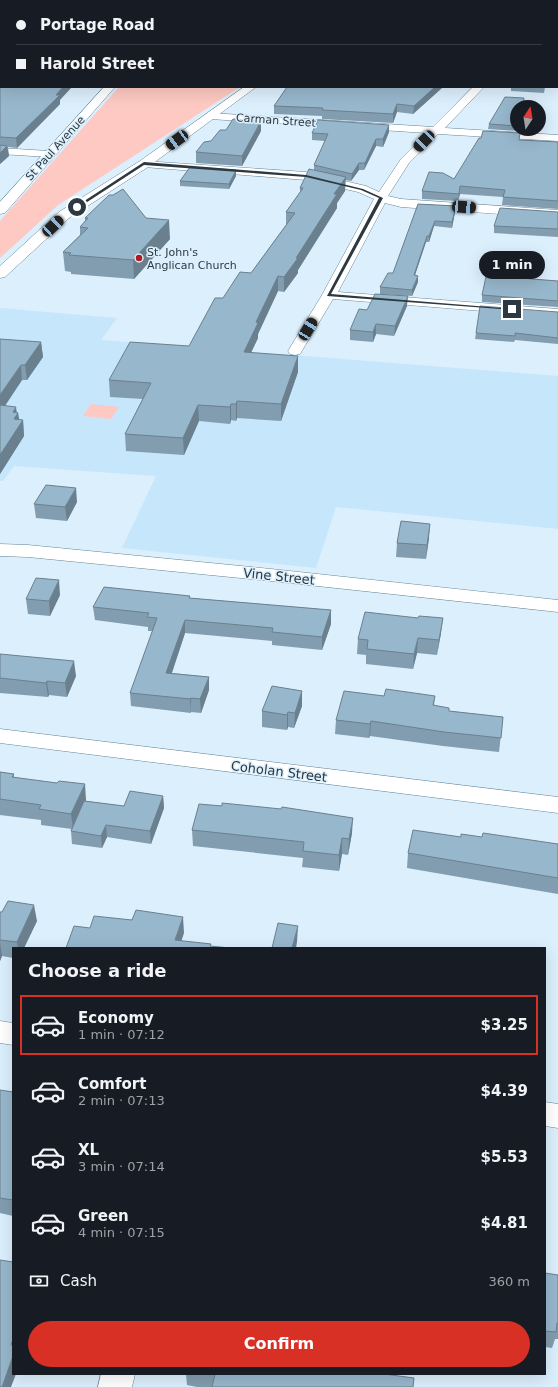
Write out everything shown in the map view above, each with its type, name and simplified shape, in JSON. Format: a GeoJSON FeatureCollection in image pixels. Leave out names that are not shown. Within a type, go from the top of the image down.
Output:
{"type":"FeatureCollection","features":[{"type":"Feature","properties":{"kind":"street","name":"St Paul Avenue"},"geometry":{"type":"LineString","coordinates":[[0,210],[109,88]]}},
{"type":"Feature","properties":{"kind":"street"},"geometry":{"type":"LineString","coordinates":[[0,274],[64,216],[144,164],[250,88]]}},
{"type":"Feature","properties":{"kind":"street"},"geometry":{"type":"LineString","coordinates":[[295,351],[328,295],[381,198],[405,161],[478,88]]}},
{"type":"Feature","properties":{"kind":"street","name":"Carman Street"},"geometry":{"type":"LineString","coordinates":[[210,116],[558,138]]}},
{"type":"Feature","properties":{"kind":"street"},"geometry":{"type":"LineString","coordinates":[[0,151],[49,154]]}},
{"type":"Feature","properties":{"kind":"street"},"geometry":{"type":"LineString","coordinates":[[144,164],[306,176],[362,189],[381,198],[401,203],[558,214]]}},
{"type":"Feature","properties":{"kind":"street"},"geometry":{"type":"LineString","coordinates":[[328,295],[558,313]]}},
{"type":"Feature","properties":{"kind":"street","name":"Vine Street"},"geometry":{"type":"LineString","coordinates":[[0,550],[28,551],[271,574],[558,606]]}},
{"type":"Feature","properties":{"kind":"street","name":"Coholan Street"},"geometry":{"type":"LineString","coordinates":[[0,736],[558,806]]}},
{"type":"Feature","properties":{"kind":"street"},"geometry":{"type":"LineString","coordinates":[[0,1032],[12,1034]]}},
{"type":"Feature","properties":{"kind":"street"},"geometry":{"type":"LineString","coordinates":[[546,1114],[558,1116]]}},
{"type":"Feature","properties":{"kind":"street"},"geometry":{"type":"LineString","coordinates":[[115,1387],[118,1375]]}},
{"type":"Feature","properties":{"kind":"shaded area"},"geometry":{"type":"Polygon","coordinates":[[[118,88],[238,88],[58,205],[0,258],[0,221],[118,88]]]}},
{"type":"Feature","properties":{"kind":"shaded area"},"geometry":{"type":"Polygon","coordinates":[[[0,308],[117,318],[101,340],[558,376],[558,529],[336,507],[316,568],[122,548],[156,476],[14,466],[3,481],[0,481],[0,308]]]}},
{"type":"Feature","properties":{"kind":"shaded area"},"geometry":{"type":"Polygon","coordinates":[[[91,404],[119,407],[111,419],[83,416],[91,404]]]}},
{"type":"Feature","properties":{"kind":"building"},"geometry":{"type":"Polygon","coordinates":[[[0,88],[62,88],[56,95],[60,95],[16,138],[0,137],[0,88]]]}},
{"type":"Feature","properties":{"kind":"building"},"geometry":{"type":"Polygon","coordinates":[[[286,88],[434,88],[414,106],[397,104],[393,114],[322,110],[323,108],[274,106],[286,88]]]}},
{"type":"Feature","properties":{"kind":"building"},"geometry":{"type":"Polygon","coordinates":[[[505,97],[524,98],[524,100],[510,100],[510,126],[489,124],[505,97]]]}},
{"type":"Feature","properties":{"kind":"building"},"geometry":{"type":"Polygon","coordinates":[[[233,119],[261,121],[242,156],[196,152],[204,142],[211,141],[220,130],[226,130],[233,119]]]}},
{"type":"Feature","properties":{"kind":"building"},"geometry":{"type":"Polygon","coordinates":[[[318,120],[389,125],[383,139],[376,139],[365,163],[359,163],[352,174],[314,165],[328,134],[312,133],[318,120]]]}},
{"type":"Feature","properties":{"kind":"building"},"geometry":{"type":"Polygon","coordinates":[[[483,131],[510,132],[510,136],[520,136],[519,140],[558,142],[558,201],[503,197],[505,190],[460,186],[459,194],[422,191],[429,172],[443,173],[454,179],[479,138],[481,138],[483,131]]]}},
{"type":"Feature","properties":{"kind":"building"},"geometry":{"type":"Polygon","coordinates":[[[0,145],[7,146],[0,153],[0,145]]]}},
{"type":"Feature","properties":{"kind":"building"},"geometry":{"type":"Polygon","coordinates":[[[190,167],[236,170],[229,184],[180,181],[190,167]]]}},
{"type":"Feature","properties":{"kind":"building"},"geometry":{"type":"Polygon","coordinates":[[[309,169],[346,177],[334,194],[337,194],[296,258],[298,258],[284,277],[278,276],[256,322],[258,323],[244,352],[298,356],[281,404],[237,401],[236,404],[231,404],[230,407],[198,405],[183,438],[125,434],[151,383],[109,380],[130,342],[189,346],[215,298],[223,298],[240,272],[251,273],[295,213],[286,212],[303,188],[300,188],[309,169]]]}},
{"type":"Feature","properties":{"kind":"building"},"geometry":{"type":"Polygon","coordinates":[[[123,189],[146,218],[169,220],[133,260],[69,255],[71,253],[63,252],[88,228],[80,227],[88,218],[85,218],[109,195],[113,195],[123,189]]]}},
{"type":"Feature","properties":{"kind":"building"},"geometry":{"type":"Polygon","coordinates":[[[418,204],[456,206],[452,222],[435,221],[429,236],[427,236],[414,275],[418,276],[412,290],[380,287],[388,273],[393,273],[418,204]]]}},
{"type":"Feature","properties":{"kind":"building"},"geometry":{"type":"Polygon","coordinates":[[[500,208],[558,212],[558,229],[494,226],[500,208]]]}},
{"type":"Feature","properties":{"kind":"building"},"geometry":{"type":"Polygon","coordinates":[[[487,272],[507,274],[506,277],[558,281],[558,301],[482,295],[487,272]]]}},
{"type":"Feature","properties":{"kind":"building"},"geometry":{"type":"Polygon","coordinates":[[[375,294],[408,296],[395,326],[376,324],[373,332],[350,330],[359,309],[367,310],[375,294]]]}},
{"type":"Feature","properties":{"kind":"building"},"geometry":{"type":"Polygon","coordinates":[[[480,306],[558,312],[558,338],[515,333],[515,336],[476,333],[480,306]]]}},
{"type":"Feature","properties":{"kind":"building"},"geometry":{"type":"Polygon","coordinates":[[[0,339],[41,342],[25,365],[21,365],[0,395],[0,339]]]}},
{"type":"Feature","properties":{"kind":"building"},"geometry":{"type":"Polygon","coordinates":[[[0,405],[16,407],[13,412],[18,413],[14,419],[23,420],[0,455],[0,405]]]}},
{"type":"Feature","properties":{"kind":"building"},"geometry":{"type":"Polygon","coordinates":[[[46,485],[76,488],[65,507],[34,504],[46,485]]]}},
{"type":"Feature","properties":{"kind":"building"},"geometry":{"type":"Polygon","coordinates":[[[401,521],[430,524],[427,545],[397,543],[401,521]]]}},
{"type":"Feature","properties":{"kind":"building"},"geometry":{"type":"Polygon","coordinates":[[[36,578],[59,580],[49,601],[26,599],[36,578]]]}},
{"type":"Feature","properties":{"kind":"building"},"geometry":{"type":"Polygon","coordinates":[[[104,587],[190,596],[189,598],[331,610],[322,637],[272,632],[273,628],[185,620],[166,673],[209,677],[200,699],[130,693],[157,618],[147,617],[149,613],[93,607],[104,587]]]}},
{"type":"Feature","properties":{"kind":"building"},"geometry":{"type":"Polygon","coordinates":[[[365,612],[418,618],[419,616],[443,618],[439,640],[418,638],[414,654],[367,649],[368,640],[358,639],[365,612]]]}},
{"type":"Feature","properties":{"kind":"building"},"geometry":{"type":"Polygon","coordinates":[[[0,654],[74,661],[65,683],[47,681],[46,683],[0,678],[0,654]]]}},
{"type":"Feature","properties":{"kind":"building"},"geometry":{"type":"Polygon","coordinates":[[[272,686],[302,691],[295,713],[288,712],[287,715],[262,711],[272,686]]]}},
{"type":"Feature","properties":{"kind":"building"},"geometry":{"type":"Polygon","coordinates":[[[386,689],[435,696],[433,705],[449,708],[449,711],[503,717],[501,738],[444,732],[371,721],[370,724],[336,720],[344,691],[384,696],[386,689]]]}},
{"type":"Feature","properties":{"kind":"building"},"geometry":{"type":"Polygon","coordinates":[[[0,772],[14,774],[12,777],[57,783],[59,781],[85,784],[71,814],[39,809],[41,805],[0,799],[0,772]]]}},
{"type":"Feature","properties":{"kind":"building"},"geometry":{"type":"Polygon","coordinates":[[[130,791],[163,796],[150,831],[106,825],[101,836],[71,831],[84,801],[124,806],[130,791]]]}},
{"type":"Feature","properties":{"kind":"building"},"geometry":{"type":"Polygon","coordinates":[[[222,803],[281,809],[282,807],[353,818],[349,839],[342,838],[339,855],[303,851],[304,842],[192,830],[199,804],[222,806],[222,803]]]}},
{"type":"Feature","properties":{"kind":"building"},"geometry":{"type":"Polygon","coordinates":[[[413,830],[461,837],[461,834],[482,837],[483,833],[558,844],[558,878],[408,853],[413,830]]]}},
{"type":"Feature","properties":{"kind":"building"},"geometry":{"type":"Polygon","coordinates":[[[8,901],[34,905],[17,942],[0,940],[0,912],[2,912],[8,901]]]}},
{"type":"Feature","properties":{"kind":"building"},"geometry":{"type":"Polygon","coordinates":[[[136,910],[183,917],[175,940],[211,944],[210,946],[220,947],[66,947],[74,926],[90,928],[94,916],[132,920],[136,910]]]}},
{"type":"Feature","properties":{"kind":"building"},"geometry":{"type":"Polygon","coordinates":[[[278,923],[298,926],[292,947],[272,947],[278,923]]]}},
{"type":"Feature","properties":{"kind":"building"},"geometry":{"type":"Polygon","coordinates":[[[0,1090],[12,1092],[12,1200],[0,1198],[0,1090]]]}},
{"type":"Feature","properties":{"kind":"building"},"geometry":{"type":"Polygon","coordinates":[[[0,1260],[12,1262],[12,1359],[2,1387],[0,1387],[0,1260]]]}},
{"type":"Feature","properties":{"kind":"building"},"geometry":{"type":"Polygon","coordinates":[[[546,1273],[558,1275],[558,1323],[556,1332],[546,1331],[546,1273]]]}},
{"type":"Feature","properties":{"kind":"building"},"geometry":{"type":"Polygon","coordinates":[[[215,1375],[392,1375],[414,1378],[413,1387],[212,1387],[215,1375]]]}},
{"type":"Feature","properties":{"kind":"place","name":"St. John's Anglican Church"},"geometry":{"type":"Point","coordinates":[139,258]}},
{"type":"Feature","properties":{"kind":"route"},"geometry":{"type":"LineString","coordinates":[[77,207],[144,164],[306,176],[334,182],[362,189],[381,198],[328,295],[512,309]]}}]}
